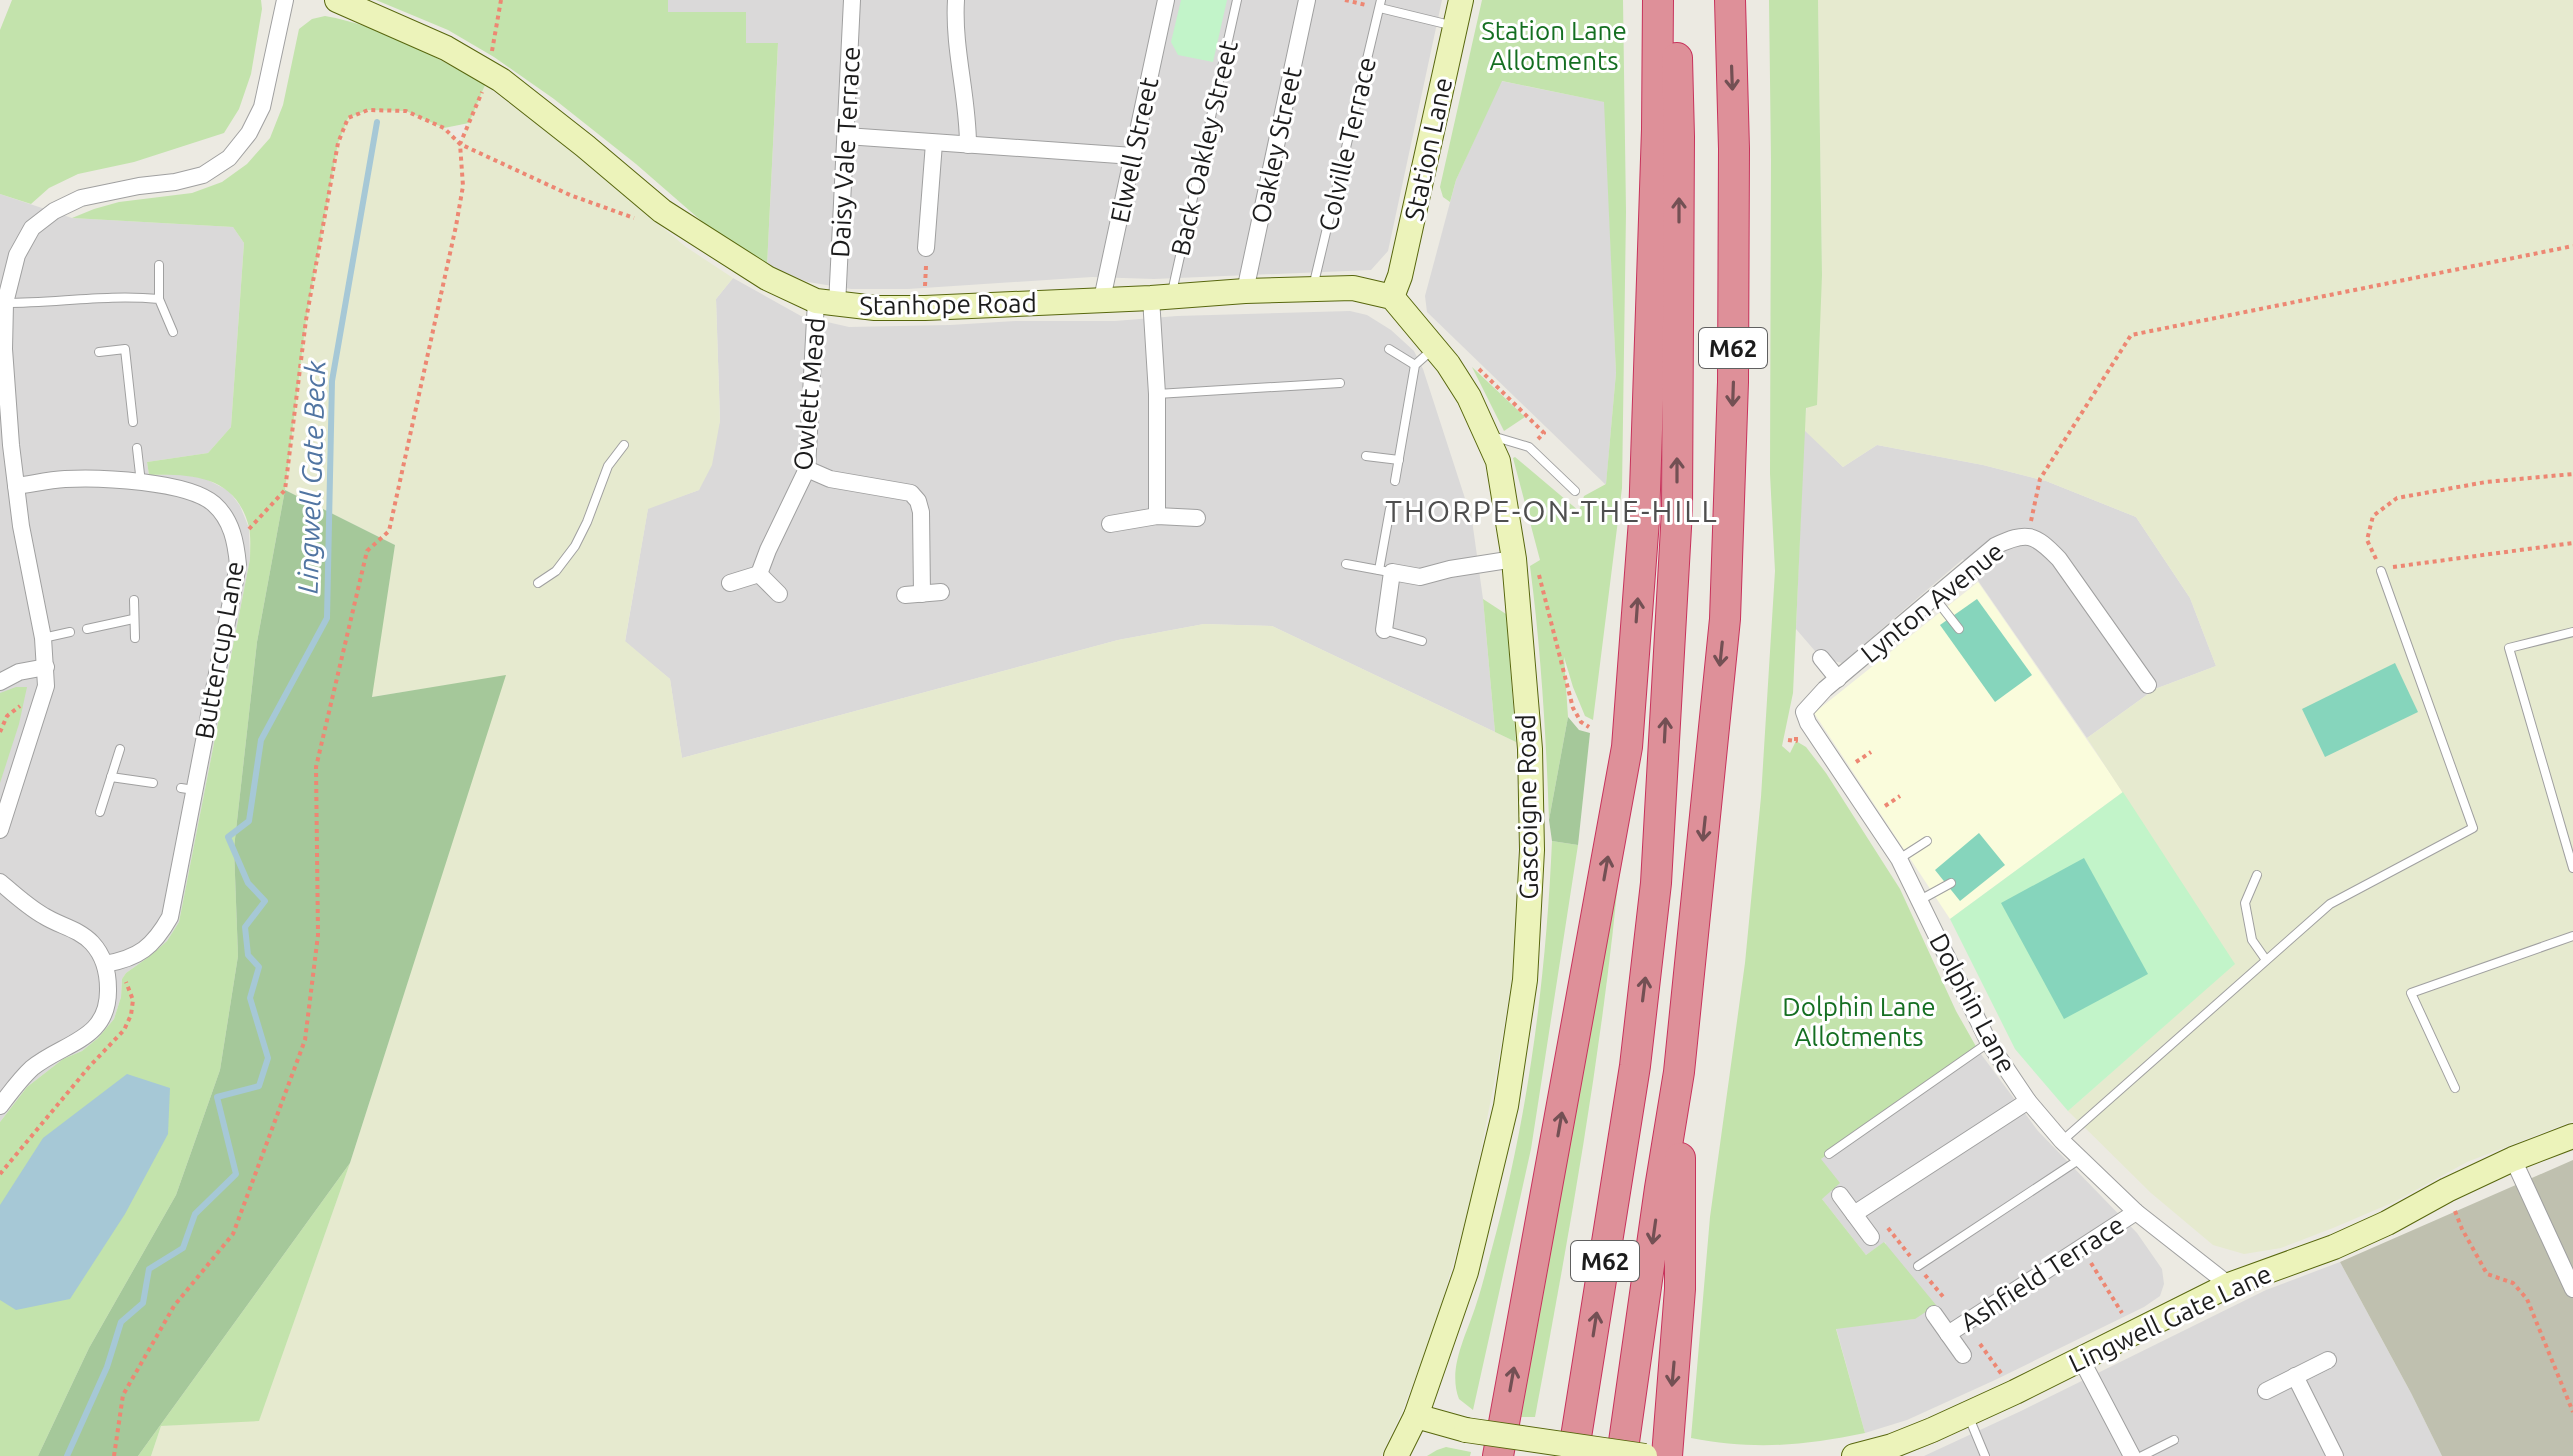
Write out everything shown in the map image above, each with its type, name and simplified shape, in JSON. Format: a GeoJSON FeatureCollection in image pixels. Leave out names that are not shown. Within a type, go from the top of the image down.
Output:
{"type":"FeatureCollection","features":[{"type":"Feature","properties":{"kind":"highway"},"geometry":{"type":"LineString","coordinates":[[1498,1456],[1627,747],[1644,520],[1657,129],[1658,0]]}},
{"type":"Feature","properties":{"kind":"highway","name":"M62"},"geometry":{"type":"LineString","coordinates":[[1573,1456],[1635,1066],[1656,883],[1677,510],[1679,137],[1676,0]]}},
{"type":"Feature","properties":{"kind":"highway","name":"M62"},"geometry":{"type":"LineString","coordinates":[[1622,1456],[1679,1072],[1725,619],[1733,382],[1734,149],[1730,0]]}},
{"type":"Feature","properties":{"kind":"highway"},"geometry":{"type":"LineString","coordinates":[[1667,1456],[1680,1289],[1679,1072]]}},
{"type":"Feature","properties":{"kind":"street"},"geometry":{"type":"LineString","coordinates":[[0,830],[46,686],[43,638],[16,486],[5,446],[2,349],[5,303],[17,255],[32,228],[54,211],[81,198],[203,175],[229,158],[249,133],[262,107],[285,0]]}},
{"type":"Feature","properties":{"kind":"street","name":"Stanhope Road"},"geometry":{"type":"LineString","coordinates":[[337,0],[446,48],[501,80],[662,211],[767,278],[827,303],[925,308],[1313,288]]}},
{"type":"Feature","properties":{"kind":"street","name":"Daisy Vale Terrace"},"geometry":{"type":"LineString","coordinates":[[827,303],[846,136],[852,0]]}},
{"type":"Feature","properties":{"kind":"street"},"geometry":{"type":"LineString","coordinates":[[956,0],[955,25],[968,117],[968,145]]}},
{"type":"Feature","properties":{"kind":"street","name":"Elwell Street"},"geometry":{"type":"LineString","coordinates":[[1102,299],[1166,0]]}},
{"type":"Feature","properties":{"kind":"street","name":"Oakley Street"},"geometry":{"type":"LineString","coordinates":[[1245,291],[1307,0]]}},
{"type":"Feature","properties":{"kind":"street","name":"Station Lane"},"geometry":{"type":"LineString","coordinates":[[1392,297],[1400,276],[1461,0]]}},
{"type":"Feature","properties":{"kind":"street"},"geometry":{"type":"LineString","coordinates":[[846,136],[1133,156]]}},
{"type":"Feature","properties":{"kind":"street"},"geometry":{"type":"LineString","coordinates":[[926,248],[934,143]]}},
{"type":"Feature","properties":{"kind":"street"},"geometry":{"type":"LineString","coordinates":[[1313,288],[1353,288],[1392,297]]}},
{"type":"Feature","properties":{"kind":"street"},"geometry":{"type":"LineString","coordinates":[[1157,516],[1161,297]]}},
{"type":"Feature","properties":{"kind":"street","name":"Gascoigne Road"},"geometry":{"type":"LineString","coordinates":[[1392,297],[1441,356],[1469,397],[1498,461],[1514,559],[1530,749],[1532,850],[1525,980],[1506,1106],[1466,1272],[1416,1416]]}},
{"type":"Feature","properties":{"kind":"street","name":"Owlett Mead"},"geometry":{"type":"LineString","coordinates":[[759,574],[807,469],[827,303]]}},
{"type":"Feature","properties":{"kind":"street"},"geometry":{"type":"LineString","coordinates":[[807,469],[830,479],[911,493],[918,501],[921,512],[913,595],[941,592]]}},
{"type":"Feature","properties":{"kind":"street","name":"Buttercup Lane"},"geometry":{"type":"LineString","coordinates":[[16,486],[65,479],[163,484],[192,492],[214,504],[230,525],[236,543],[238,565],[188,789],[170,917],[160,935],[146,950],[128,960],[105,964]]}},
{"type":"Feature","properties":{"kind":"street"},"geometry":{"type":"LineString","coordinates":[[1110,524],[1157,516],[1197,518]]}},
{"type":"Feature","properties":{"kind":"street","name":"Lynton Avenue"},"geometry":{"type":"LineString","coordinates":[[1804,712],[1809,704],[1995,546],[2027,535],[2043,543],[2059,559],[2148,685]]}},
{"type":"Feature","properties":{"kind":"street"},"geometry":{"type":"LineString","coordinates":[[1384,630],[1385,571],[1420,577],[1514,559]]}},
{"type":"Feature","properties":{"kind":"street"},"geometry":{"type":"LineString","coordinates":[[730,583],[759,574],[779,594]]}},
{"type":"Feature","properties":{"kind":"street","name":"Lynton Avenue"},"geometry":{"type":"LineString","coordinates":[[1821,658],[1838,679]]}},
{"type":"Feature","properties":{"kind":"street"},"geometry":{"type":"LineString","coordinates":[[0,682],[19,672],[46,667]]}},
{"type":"Feature","properties":{"kind":"street","name":"Dolphin Lane"},"geometry":{"type":"LineString","coordinates":[[1804,712],[1808,723],[1899,859],[1989,1043],[2028,1101],[2062,1141],[2136,1212],[2229,1285]]}},
{"type":"Feature","properties":{"kind":"street"},"geometry":{"type":"LineString","coordinates":[[0,882],[46,918],[71,928],[92,942],[105,964],[108,999],[102,1019],[90,1034],[32,1069],[0,1106]]}},
{"type":"Feature","properties":{"kind":"street"},"geometry":{"type":"LineString","coordinates":[[1854,1214],[2028,1101]]}},
{"type":"Feature","properties":{"kind":"street","name":"Lingwell Gate Lane"},"geometry":{"type":"LineString","coordinates":[[1854,1456],[1892,1446],[1968,1414],[2229,1285],[2334,1247],[2513,1159],[2573,1136]]}},
{"type":"Feature","properties":{"kind":"street"},"geometry":{"type":"LineString","coordinates":[[2513,1159],[2573,1289]]}},
{"type":"Feature","properties":{"kind":"street"},"geometry":{"type":"LineString","coordinates":[[1840,1195],[1871,1237]]}},
{"type":"Feature","properties":{"kind":"street","name":"Ashfield Terrace"},"geometry":{"type":"LineString","coordinates":[[1948,1334],[2136,1212]]}},
{"type":"Feature","properties":{"kind":"street","name":"Ashfield Terrace"},"geometry":{"type":"LineString","coordinates":[[1934,1314],[1963,1355]]}},
{"type":"Feature","properties":{"kind":"street"},"geometry":{"type":"LineString","coordinates":[[2081,1359],[2132,1456]]}},
{"type":"Feature","properties":{"kind":"street"},"geometry":{"type":"LineString","coordinates":[[2266,1391],[2328,1360]]}},
{"type":"Feature","properties":{"kind":"street"},"geometry":{"type":"LineString","coordinates":[[2295,1376],[2335,1456]]}},
{"type":"Feature","properties":{"kind":"street"},"geometry":{"type":"LineString","coordinates":[[1396,1456],[1416,1416],[1466,1430],[1645,1456]]}},
{"type":"Feature","properties":{"kind":"lane","name":"Back Oakley Street"},"geometry":{"type":"LineString","coordinates":[[1161,297],[1237,0]]}},
{"type":"Feature","properties":{"kind":"lane"},"geometry":{"type":"LineString","coordinates":[[1380,4],[1455,26]]}},
{"type":"Feature","properties":{"kind":"lane","name":"Colville Terrace"},"geometry":{"type":"LineString","coordinates":[[1313,288],[1380,4]]}},
{"type":"Feature","properties":{"kind":"lane"},"geometry":{"type":"LineString","coordinates":[[159,265],[159,299],[173,332]]}},
{"type":"Feature","properties":{"kind":"lane"},"geometry":{"type":"LineString","coordinates":[[5,303],[40,303],[89,297],[159,299]]}},
{"type":"Feature","properties":{"kind":"lane"},"geometry":{"type":"LineString","coordinates":[[99,352],[125,349],[133,422]]}},
{"type":"Feature","properties":{"kind":"lane"},"geometry":{"type":"LineString","coordinates":[[1389,349],[1415,365]]}},
{"type":"Feature","properties":{"kind":"lane"},"geometry":{"type":"LineString","coordinates":[[1415,365],[1441,356]]}},
{"type":"Feature","properties":{"kind":"lane"},"geometry":{"type":"LineString","coordinates":[[1395,481],[1415,365]]}},
{"type":"Feature","properties":{"kind":"lane"},"geometry":{"type":"LineString","coordinates":[[1157,394],[1340,383]]}},
{"type":"Feature","properties":{"kind":"lane"},"geometry":{"type":"LineString","coordinates":[[1487,434],[1529,447],[1575,491]]}},
{"type":"Feature","properties":{"kind":"lane"},"geometry":{"type":"LineString","coordinates":[[538,583],[556,571],[575,546],[608,466],[624,445]]}},
{"type":"Feature","properties":{"kind":"lane"},"geometry":{"type":"LineString","coordinates":[[137,448],[141,483]]}},
{"type":"Feature","properties":{"kind":"lane"},"geometry":{"type":"LineString","coordinates":[[1366,456],[1399,460]]}},
{"type":"Feature","properties":{"kind":"lane"},"geometry":{"type":"LineString","coordinates":[[1346,564],[1385,571],[1390,509]]}},
{"type":"Feature","properties":{"kind":"lane"},"geometry":{"type":"LineString","coordinates":[[2062,1141],[2330,904],[2473,828],[2381,571]]}},
{"type":"Feature","properties":{"kind":"lane"},"geometry":{"type":"LineString","coordinates":[[1934,597],[1959,629]]}},
{"type":"Feature","properties":{"kind":"lane"},"geometry":{"type":"LineString","coordinates":[[134,600],[135,638]]}},
{"type":"Feature","properties":{"kind":"lane"},"geometry":{"type":"LineString","coordinates":[[87,629],[133,619]]}},
{"type":"Feature","properties":{"kind":"lane"},"geometry":{"type":"LineString","coordinates":[[1384,630],[1422,641]]}},
{"type":"Feature","properties":{"kind":"lane"},"geometry":{"type":"LineString","coordinates":[[43,638],[70,632]]}},
{"type":"Feature","properties":{"kind":"lane"},"geometry":{"type":"LineString","coordinates":[[2573,632],[2509,648],[2573,868]]}},
{"type":"Feature","properties":{"kind":"lane"},"geometry":{"type":"LineString","coordinates":[[100,812],[120,749]]}},
{"type":"Feature","properties":{"kind":"lane"},"geometry":{"type":"LineString","coordinates":[[111,777],[153,783]]}},
{"type":"Feature","properties":{"kind":"lane"},"geometry":{"type":"LineString","coordinates":[[1899,859],[1927,841]]}},
{"type":"Feature","properties":{"kind":"lane"},"geometry":{"type":"LineString","coordinates":[[2257,875],[2245,903],[2252,940],[2266,960]]}},
{"type":"Feature","properties":{"kind":"lane"},"geometry":{"type":"LineString","coordinates":[[1920,900],[1951,883]]}},
{"type":"Feature","properties":{"kind":"lane"},"geometry":{"type":"LineString","coordinates":[[2455,1088],[2411,993],[2573,936]]}},
{"type":"Feature","properties":{"kind":"lane"},"geometry":{"type":"LineString","coordinates":[[1829,1154],[1989,1043]]}},
{"type":"Feature","properties":{"kind":"lane"},"geometry":{"type":"LineString","coordinates":[[1918,1266],[2080,1159]]}},
{"type":"Feature","properties":{"kind":"lane"},"geometry":{"type":"LineString","coordinates":[[1968,1414],[1985,1456]]}},
{"type":"Feature","properties":{"kind":"lane"},"geometry":{"type":"LineString","coordinates":[[2142,1456],[2174,1440]]}},
{"type":"Feature","properties":{"kind":"path"},"geometry":{"type":"LineString","coordinates":[[492,53],[501,0]]}},
{"type":"Feature","properties":{"kind":"path"},"geometry":{"type":"LineString","coordinates":[[1345,0],[1380,4]]}},
{"type":"Feature","properties":{"kind":"path"},"geometry":{"type":"LineString","coordinates":[[114,1456],[123,1395],[174,1306],[233,1234],[305,1040],[318,935],[316,767],[367,551],[389,531],[456,226],[463,186],[460,144],[485,85]]}},
{"type":"Feature","properties":{"kind":"path"},"geometry":{"type":"LineString","coordinates":[[236,543],[285,490],[306,320],[338,143],[348,118],[368,110],[406,111],[444,128],[460,144],[570,195],[650,224],[662,211]]}},
{"type":"Feature","properties":{"kind":"path"},"geometry":{"type":"LineString","coordinates":[[2027,535],[2040,479],[2131,335],[2573,246]]}},
{"type":"Feature","properties":{"kind":"path"},"geometry":{"type":"LineString","coordinates":[[925,308],[926,248]]}},
{"type":"Feature","properties":{"kind":"path"},"geometry":{"type":"LineString","coordinates":[[1441,356],[1466,356],[1544,433],[1529,447]]}},
{"type":"Feature","properties":{"kind":"path"},"geometry":{"type":"LineString","coordinates":[[2573,474],[2486,482],[2397,498],[2373,516],[2367,540],[2381,571],[2403,565],[2573,543]]}},
{"type":"Feature","properties":{"kind":"path"},"geometry":{"type":"LineString","coordinates":[[1539,573],[1573,708],[1581,722],[1589,727]]}},
{"type":"Feature","properties":{"kind":"path"},"geometry":{"type":"LineString","coordinates":[[0,1174],[124,1030],[131,1015],[131,991],[126,981],[105,964]]}},
{"type":"Feature","properties":{"kind":"path"},"geometry":{"type":"LineString","coordinates":[[2447,1190],[2462,1229],[2487,1274],[2513,1283],[2527,1299],[2573,1412]]}},
{"type":"Feature","properties":{"kind":"path"},"geometry":{"type":"LineString","coordinates":[[2082,1247],[2134,1333]]}},
{"type":"Feature","properties":{"kind":"path"},"geometry":{"type":"LineString","coordinates":[[2565,1393],[2573,1398]]}},
{"type":"Feature","properties":{"kind":"shaded area"},"geometry":{"type":"Polygon","coordinates":[[[668,0],[1442,0],[1388,251],[1371,270],[1154,279],[1092,277],[908,289],[851,289],[808,282],[767,266],[778,44],[746,43],[746,12],[667,12],[668,0]]]}},
{"type":"Feature","properties":{"kind":"shaded area"},"geometry":{"type":"Polygon","coordinates":[[[1818,0],[2573,0],[2573,1121],[2467,1162],[2394,1202],[2333,1228],[2281,1248],[2244,1254],[2213,1245],[2151,1193],[2068,1111],[2234,964],[2087,738],[2155,689],[2216,666],[2190,598],[2136,517],[2046,481],[1983,465],[1877,445],[1843,467],[1804,430],[1822,275],[1818,0]]]}},
{"type":"Feature","properties":{"kind":"shaded area"},"geometry":{"type":"Polygon","coordinates":[[[1501,81],[1605,102],[1616,373],[1606,485],[1427,312],[1425,296],[1456,180],[1501,81]]]}},
{"type":"Feature","properties":{"kind":"shaded area"},"geometry":{"type":"Polygon","coordinates":[[[485,85],[686,247],[733,278],[716,299],[720,421],[712,465],[699,490],[648,509],[625,641],[670,679],[682,758],[1118,640],[1204,624],[1272,626],[1516,742],[1517,899],[1512,978],[1498,1063],[1471,1201],[1434,1330],[1381,1456],[151,1456],[161,1426],[259,1420],[350,1163],[505,676],[371,697],[395,545],[285,490],[306,320],[338,143],[348,118],[368,110],[406,111],[444,128],[460,143],[485,85]]]}},
{"type":"Feature","properties":{"kind":"shaded area"},"geometry":{"type":"Polygon","coordinates":[[[0,194],[72,218],[233,227],[244,243],[231,427],[208,453],[147,462],[149,475],[177,474],[204,478],[229,491],[240,506],[249,528],[250,559],[179,922],[167,941],[126,973],[114,1019],[98,1038],[82,1051],[63,1059],[27,1087],[0,1122],[0,194]]]}},
{"type":"Feature","properties":{"kind":"shaded area"},"geometry":{"type":"Polygon","coordinates":[[[733,278],[801,316],[849,327],[1115,321],[1350,311],[1367,315],[1391,330],[1414,351],[1423,369],[1472,520],[1483,599],[1495,732],[1272,626],[1204,624],[1118,640],[682,758],[670,679],[625,642],[648,508],[699,490],[720,421],[716,299],[733,278]]]}},
{"type":"Feature","properties":{"kind":"shaded area"},"geometry":{"type":"Polygon","coordinates":[[[1804,429],[1843,467],[1877,445],[1983,465],[2046,481],[2136,517],[2190,598],[2216,666],[2155,689],[2087,738],[1963,559],[1842,663],[1821,658],[1796,629],[1804,429]]]}},
{"type":"Feature","properties":{"kind":"shaded area"},"geometry":{"type":"Polygon","coordinates":[[[1978,582],[2123,792],[1950,919],[1814,713],[1978,582]]]}},
{"type":"Feature","properties":{"kind":"shaded area"},"geometry":{"type":"Polygon","coordinates":[[[1978,1050],[2038,1131],[2137,1233],[2162,1269],[2164,1284],[2160,1296],[2144,1307],[1907,1420],[1865,1433],[1836,1328],[1915,1319],[1885,1242],[1866,1255],[1822,1199],[1821,1159],[1978,1050]]]}},
{"type":"Feature","properties":{"kind":"shaded area"},"geometry":{"type":"Polygon","coordinates":[[[2573,1160],[2573,1456],[2442,1456],[2340,1262],[2573,1160]]]}},
{"type":"Feature","properties":{"kind":"shaded area"},"geometry":{"type":"Polygon","coordinates":[[[2340,1262],[2442,1456],[1924,1456],[2266,1290],[2340,1262]]]}},
{"type":"Feature","properties":{"kind":"green space"},"geometry":{"type":"Polygon","coordinates":[[[12,0],[261,0],[251,74],[239,109],[224,133],[134,162],[78,174],[49,188],[31,204],[0,194],[0,30],[12,0]]]}},
{"type":"Feature","properties":{"kind":"green space"},"geometry":{"type":"Polygon","coordinates":[[[376,0],[668,0],[668,12],[746,12],[746,43],[778,43],[767,266],[713,231],[636,164],[554,99],[494,57],[448,30],[376,0]]]}},
{"type":"Feature","properties":{"kind":"green space"},"geometry":{"type":"Polygon","coordinates":[[[1181,0],[1227,0],[1213,62],[1178,55],[1171,42],[1181,0]]]}},
{"type":"Feature","properties":{"kind":"green space","name":"Station Lane Allotments"},"geometry":{"type":"Polygon","coordinates":[[[1482,0],[1623,0],[1626,212],[1622,488],[1593,720],[1585,716],[1564,657],[1568,717],[1549,820],[1542,692],[1530,566],[1540,560],[1513,458],[1579,511],[1584,496],[1606,484],[1616,373],[1604,102],[1502,81],[1456,180],[1450,202],[1443,197],[1440,187],[1482,0]]]}},
{"type":"Feature","properties":{"kind":"green space","name":"Dolphin Lane Allotments"},"geometry":{"type":"Polygon","coordinates":[[[1769,0],[1818,0],[1822,275],[1817,405],[1806,408],[1793,693],[1782,746],[1790,753],[1796,741],[1806,747],[1826,773],[1900,889],[1956,1011],[1978,1050],[1821,1159],[1840,1183],[1822,1199],[1866,1255],[1884,1242],[1936,1305],[1915,1319],[1836,1329],[1865,1433],[1820,1441],[1757,1445],[1691,1438],[1710,1217],[1745,963],[1761,797],[1775,571],[1770,474],[1769,0]]]}},
{"type":"Feature","properties":{"kind":"green space"},"geometry":{"type":"Polygon","coordinates":[[[325,16],[387,35],[485,85],[469,123],[444,128],[406,111],[368,110],[348,118],[338,143],[306,320],[285,490],[257,642],[234,848],[238,956],[220,1070],[176,1195],[89,1348],[38,1456],[0,1456],[0,1122],[27,1087],[63,1059],[82,1051],[98,1038],[114,1019],[126,973],[167,941],[179,922],[250,559],[249,527],[234,497],[223,488],[197,478],[149,475],[147,462],[208,453],[231,427],[244,243],[233,227],[72,218],[119,202],[192,193],[222,182],[247,164],[270,138],[283,105],[299,29],[312,19],[325,16]]]}},
{"type":"Feature","properties":{"kind":"green space"},"geometry":{"type":"Polygon","coordinates":[[[1472,367],[1525,417],[1504,431],[1472,367]]]}},
{"type":"Feature","properties":{"kind":"green space"},"geometry":{"type":"Polygon","coordinates":[[[285,490],[395,545],[372,697],[506,675],[350,1163],[138,1456],[38,1456],[89,1348],[176,1195],[220,1070],[238,956],[234,848],[257,642],[285,490]]]}},
{"type":"Feature","properties":{"kind":"green space"},"geometry":{"type":"Polygon","coordinates":[[[1483,599],[1506,614],[1516,742],[1495,732],[1483,599]]]}},
{"type":"Feature","properties":{"kind":"green space"},"geometry":{"type":"Polygon","coordinates":[[[1977,599],[2032,675],[1995,702],[1940,625],[1977,599]]]}},
{"type":"Feature","properties":{"kind":"green space"},"geometry":{"type":"Polygon","coordinates":[[[2395,663],[2418,712],[2325,757],[2302,709],[2395,663]]]}},
{"type":"Feature","properties":{"kind":"green space"},"geometry":{"type":"Polygon","coordinates":[[[27,687],[0,783],[0,693],[27,687]]]}},
{"type":"Feature","properties":{"kind":"green space"},"geometry":{"type":"Polygon","coordinates":[[[1568,717],[1579,730],[1590,733],[1578,845],[1552,841],[1549,820],[1568,717]]]}},
{"type":"Feature","properties":{"kind":"green space"},"geometry":{"type":"Polygon","coordinates":[[[2123,792],[2235,964],[2068,1111],[2015,1049],[1950,919],[2123,792]]]}},
{"type":"Feature","properties":{"kind":"green space"},"geometry":{"type":"Polygon","coordinates":[[[1979,833],[2005,865],[1960,901],[1935,870],[1979,833]]]}},
{"type":"Feature","properties":{"kind":"green space"},"geometry":{"type":"Polygon","coordinates":[[[1552,841],[1578,845],[1531,1149],[1473,1410],[1459,1399],[1455,1375],[1504,1202],[1525,1100],[1540,997],[1552,841]]]}},
{"type":"Feature","properties":{"kind":"green space"},"geometry":{"type":"Polygon","coordinates":[[[1621,851],[1596,1064],[1561,1276],[1535,1417],[1521,1417],[1621,851]]]}},
{"type":"Feature","properties":{"kind":"green space"},"geometry":{"type":"Polygon","coordinates":[[[2084,858],[2148,974],[2064,1019],[2001,903],[2084,858]]]}},
{"type":"Feature","properties":{"kind":"green space"},"geometry":{"type":"Polygon","coordinates":[[[350,1163],[259,1421],[161,1426],[151,1456],[138,1456],[350,1163]]]}},
{"type":"Feature","properties":{"kind":"green space"},"geometry":{"type":"Polygon","coordinates":[[[1446,1447],[1471,1452],[1470,1456],[1427,1456],[1446,1447]]]}},
{"type":"Feature","properties":{"kind":"water"},"geometry":{"type":"Polygon","coordinates":[[[127,1074],[170,1088],[168,1134],[125,1214],[70,1299],[16,1310],[0,1300],[0,1205],[43,1138],[127,1074]]]}},
{"type":"Feature","properties":{"kind":"waterway","name":"Lingwell Gate Beck"},"geometry":{"type":"LineString","coordinates":[[67,1456],[107,1367],[121,1322],[143,1303],[149,1269],[183,1248],[195,1214],[236,1174],[217,1097],[259,1086],[268,1058],[250,998],[259,967],[248,955],[245,927],[265,901],[248,883],[228,837],[249,821],[261,740],[327,618],[332,381],[377,122]]}},
{"type":"Feature","properties":{"kind":"district","name":"THORPE-ON-THE-HILL"},"geometry":{"type":"Point","coordinates":[1552,511]}}]}
